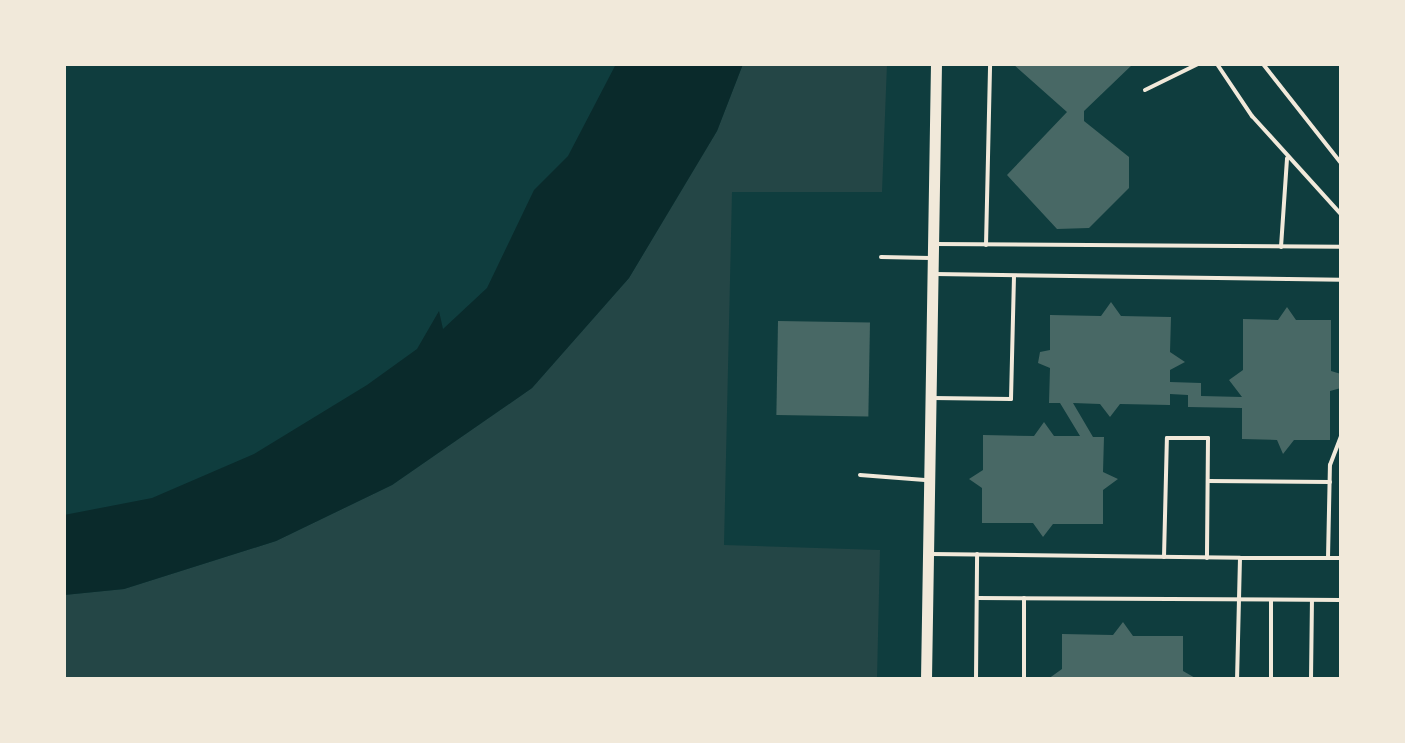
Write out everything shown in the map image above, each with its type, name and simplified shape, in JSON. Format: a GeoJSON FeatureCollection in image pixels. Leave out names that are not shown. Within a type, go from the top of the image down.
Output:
{"type":"FeatureCollection","features":[{"type":"Feature","properties":{"kind":"main road"},"geometry":{"type":"LineString","coordinates":[[926,679],[936,64]]}},
{"type":"Feature","properties":{"kind":"lane"},"geometry":{"type":"LineString","coordinates":[[986,245],[990,64]]}},
{"type":"Feature","properties":{"kind":"lane"},"geometry":{"type":"LineString","coordinates":[[1145,90],[1198,64]]}},
{"type":"Feature","properties":{"kind":"lane"},"geometry":{"type":"LineString","coordinates":[[1217,64],[1287,158],[1341,214]]}},
{"type":"Feature","properties":{"kind":"lane"},"geometry":{"type":"LineString","coordinates":[[1263,64],[1341,163]]}},
{"type":"Feature","properties":{"kind":"lane"},"geometry":{"type":"LineString","coordinates":[[1281,247],[1287,158]]}},
{"type":"Feature","properties":{"kind":"lane"},"geometry":{"type":"LineString","coordinates":[[933,244],[1341,247]]}},
{"type":"Feature","properties":{"kind":"lane"},"geometry":{"type":"LineString","coordinates":[[881,257],[933,258]]}},
{"type":"Feature","properties":{"kind":"lane"},"geometry":{"type":"LineString","coordinates":[[932,274],[1341,280]]}},
{"type":"Feature","properties":{"kind":"lane"},"geometry":{"type":"LineString","coordinates":[[931,398],[1011,399],[1014,276]]}},
{"type":"Feature","properties":{"kind":"lane"},"geometry":{"type":"LineString","coordinates":[[1328,558],[1330,482],[1341,436]]}},
{"type":"Feature","properties":{"kind":"lane"},"geometry":{"type":"LineString","coordinates":[[1164,557],[1167,438],[1208,438],[1207,558]]}},
{"type":"Feature","properties":{"kind":"lane"},"geometry":{"type":"LineString","coordinates":[[860,475],[929,480]]}},
{"type":"Feature","properties":{"kind":"lane"},"geometry":{"type":"LineString","coordinates":[[1208,481],[1330,482]]}},
{"type":"Feature","properties":{"kind":"lane"},"geometry":{"type":"LineString","coordinates":[[928,554],[1341,558]]}},
{"type":"Feature","properties":{"kind":"lane"},"geometry":{"type":"LineString","coordinates":[[976,679],[977,554]]}},
{"type":"Feature","properties":{"kind":"lane"},"geometry":{"type":"LineString","coordinates":[[1237,679],[1240,558]]}},
{"type":"Feature","properties":{"kind":"lane"},"geometry":{"type":"LineString","coordinates":[[977,598],[1341,600]]}},
{"type":"Feature","properties":{"kind":"lane"},"geometry":{"type":"LineString","coordinates":[[1024,598],[1024,679]]}},
{"type":"Feature","properties":{"kind":"lane"},"geometry":{"type":"LineString","coordinates":[[1271,600],[1271,679]]}},
{"type":"Feature","properties":{"kind":"lane"},"geometry":{"type":"LineString","coordinates":[[1311,679],[1312,600]]}},
{"type":"Feature","properties":{"kind":"shaded area"},"geometry":{"type":"Polygon","coordinates":[[[616,64],[743,64],[717,131],[629,278],[532,388],[392,485],[276,541],[124,589],[64,595],[64,515],[152,498],[254,454],[367,385],[417,349],[439,311],[443,329],[487,288],[534,190],[568,156],[616,64]]]}},
{"type":"Feature","properties":{"kind":"shaded area"},"geometry":{"type":"Polygon","coordinates":[[[743,64],[887,64],[882,192],[732,192],[724,545],[880,550],[877,679],[64,679],[64,595],[124,589],[276,541],[392,485],[532,388],[629,278],[717,131],[743,64]]]}},
{"type":"Feature","properties":{"kind":"building"},"geometry":{"type":"Polygon","coordinates":[[[1013,64],[1133,64],[1084,111],[1084,121],[1129,157],[1129,188],[1089,228],[1057,229],[1007,175],[1067,112],[1013,64]]]}},
{"type":"Feature","properties":{"kind":"building"},"geometry":{"type":"Polygon","coordinates":[[[1111,302],[1121,316],[1171,317],[1170,352],[1185,362],[1170,370],[1170,382],[1201,383],[1201,396],[1242,397],[1229,380],[1243,370],[1243,319],[1278,320],[1287,307],[1296,320],[1331,320],[1331,371],[1341,374],[1341,388],[1330,391],[1330,440],[1294,440],[1283,454],[1277,440],[1242,439],[1242,408],[1188,407],[1188,395],[1170,394],[1170,405],[1120,404],[1110,417],[1100,404],[1073,403],[1093,437],[1104,437],[1103,472],[1118,479],[1103,490],[1103,524],[1053,524],[1043,537],[1033,523],[982,523],[982,488],[969,479],[983,470],[983,435],[1034,436],[1044,422],[1054,436],[1080,436],[1060,403],[1049,403],[1050,368],[1038,363],[1040,352],[1050,350],[1050,315],[1101,316],[1111,302]]]}},
{"type":"Feature","properties":{"kind":"building"},"geometry":{"type":"Polygon","coordinates":[[[778,321],[870,323],[868,417],[776,415],[778,321]]]}},
{"type":"Feature","properties":{"kind":"building"},"geometry":{"type":"Polygon","coordinates":[[[1123,622],[1133,636],[1183,636],[1183,671],[1197,679],[1048,679],[1062,669],[1062,634],[1113,635],[1123,622]]]}}]}
